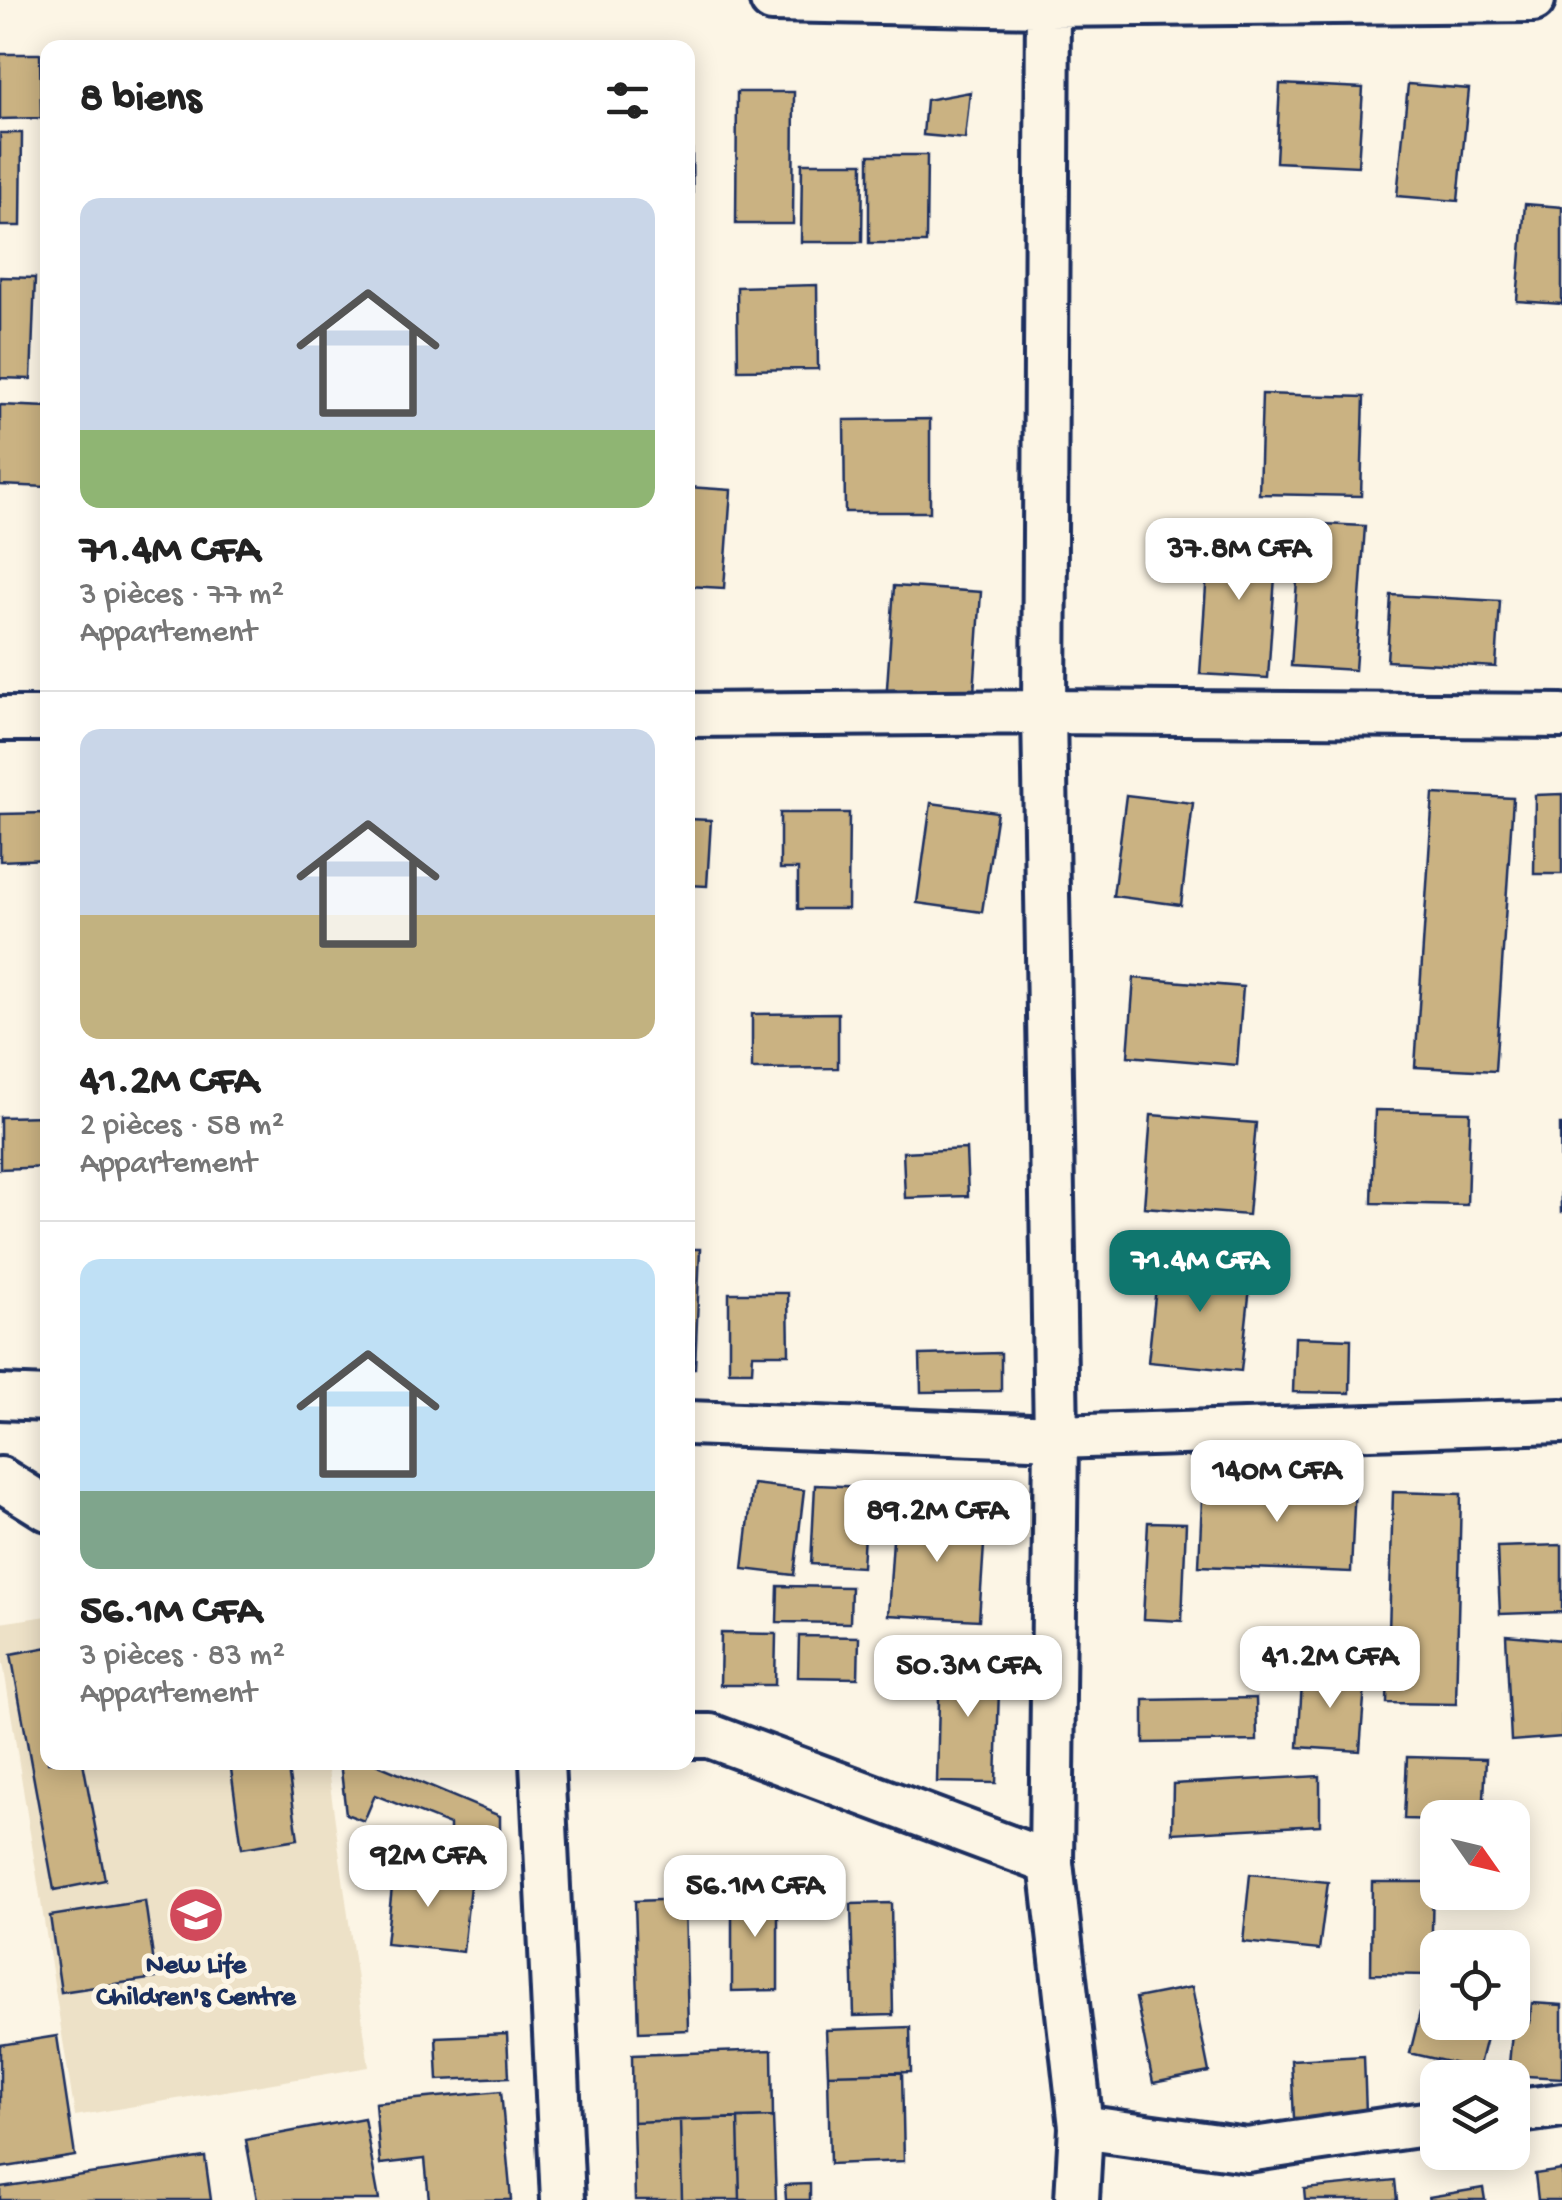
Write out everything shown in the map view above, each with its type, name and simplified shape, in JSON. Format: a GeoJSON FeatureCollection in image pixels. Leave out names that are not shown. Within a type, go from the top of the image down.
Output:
{"type":"FeatureCollection","features":[{"type":"Feature","properties":{"kind":"street"},"geometry":{"type":"LineString","coordinates":[[772,0],[1533,0]]}},
{"type":"Feature","properties":{"kind":"street"},"geometry":{"type":"LineString","coordinates":[[1048,2],[1044,712],[1056,1438],[1051,1862],[1081,2127],[1078,2200]]}},
{"type":"Feature","properties":{"kind":"street"},"geometry":{"type":"LineString","coordinates":[[695,714],[1562,716]]}},
{"type":"Feature","properties":{"kind":"street"},"geometry":{"type":"LineString","coordinates":[[0,719],[40,719]]}},
{"type":"Feature","properties":{"kind":"street"},"geometry":{"type":"LineString","coordinates":[[0,1397],[40,1399]]}},
{"type":"Feature","properties":{"kind":"street"},"geometry":{"type":"LineString","coordinates":[[695,1423],[1056,1438],[1562,1421]]}},
{"type":"Feature","properties":{"kind":"street"},"geometry":{"type":"LineString","coordinates":[[0,1479],[40,1504]]}},
{"type":"Feature","properties":{"kind":"street"},"geometry":{"type":"LineString","coordinates":[[695,1736],[710,1736],[1051,1862]]}},
{"type":"Feature","properties":{"kind":"street"},"geometry":{"type":"LineString","coordinates":[[542,1770],[563,2200]]}},
{"type":"Feature","properties":{"kind":"street"},"geometry":{"type":"LineString","coordinates":[[1530,2109],[1562,2105]]}},
{"type":"Feature","properties":{"kind":"street"},"geometry":{"type":"LineString","coordinates":[[1081,2127],[1247,2150],[1420,2125]]}},
{"type":"Feature","properties":{"kind":"shaded area","name":"New Life Children's Centre"},"geometry":{"type":"Polygon","coordinates":[[[40,1617],[40,1770],[328,1770],[369,2067],[75,2116],[0,1644],[0,1623],[40,1617]]]}},
{"type":"Feature","properties":{"kind":"building"},"geometry":{"type":"Polygon","coordinates":[[[0,54],[40,54],[40,118],[0,119],[0,54]]]}},
{"type":"Feature","properties":{"kind":"building"},"geometry":{"type":"Polygon","coordinates":[[[1280,84],[1363,88],[1358,166],[1276,162],[1280,84]]]}},
{"type":"Feature","properties":{"kind":"building"},"geometry":{"type":"Polygon","coordinates":[[[1408,84],[1469,89],[1458,201],[1397,196],[1408,84]]]}},
{"type":"Feature","properties":{"kind":"building"},"geometry":{"type":"Polygon","coordinates":[[[737,92],[794,92],[793,224],[736,224],[737,92]]]}},
{"type":"Feature","properties":{"kind":"building"},"geometry":{"type":"Polygon","coordinates":[[[970,92],[965,139],[923,135],[926,100],[970,92]]]}},
{"type":"Feature","properties":{"kind":"building"},"geometry":{"type":"Polygon","coordinates":[[[0,133],[22,133],[21,226],[0,226],[0,133]]]}},
{"type":"Feature","properties":{"kind":"building"},"geometry":{"type":"Polygon","coordinates":[[[869,155],[927,155],[926,243],[869,243],[869,155]]]}},
{"type":"Feature","properties":{"kind":"building"},"geometry":{"type":"Polygon","coordinates":[[[802,163],[863,163],[862,242],[801,242],[802,163]]]}},
{"type":"Feature","properties":{"kind":"building"},"geometry":{"type":"Polygon","coordinates":[[[1525,204],[1562,207],[1562,304],[1517,301],[1525,204]]]}},
{"type":"Feature","properties":{"kind":"building"},"geometry":{"type":"Polygon","coordinates":[[[0,277],[35,278],[31,379],[0,378],[0,277]]]}},
{"type":"Feature","properties":{"kind":"building"},"geometry":{"type":"Polygon","coordinates":[[[817,285],[818,369],[738,370],[737,287],[817,285]]]}},
{"type":"Feature","properties":{"kind":"building"},"geometry":{"type":"Polygon","coordinates":[[[1262,394],[1364,397],[1361,496],[1259,494],[1262,394]]]}},
{"type":"Feature","properties":{"kind":"building"},"geometry":{"type":"Polygon","coordinates":[[[0,405],[40,407],[40,487],[0,485],[0,405]]]}},
{"type":"Feature","properties":{"kind":"building"},"geometry":{"type":"Polygon","coordinates":[[[930,419],[930,512],[845,512],[844,420],[930,419]]]}},
{"type":"Feature","properties":{"kind":"building"},"geometry":{"type":"Polygon","coordinates":[[[695,487],[731,490],[724,588],[695,586],[695,487]]]}},
{"type":"Feature","properties":{"kind":"building"},"geometry":{"type":"Polygon","coordinates":[[[1301,523],[1365,526],[1355,670],[1291,666],[1301,523]]]}},
{"type":"Feature","properties":{"kind":"building"},"geometry":{"type":"Polygon","coordinates":[[[1210,528],[1278,533],[1268,678],[1200,674],[1210,528]]]}},
{"type":"Feature","properties":{"kind":"building"},"geometry":{"type":"Polygon","coordinates":[[[894,586],[981,592],[973,707],[886,702],[894,586]]]}},
{"type":"Feature","properties":{"kind":"building"},"geometry":{"type":"Polygon","coordinates":[[[1391,595],[1500,601],[1496,667],[1387,661],[1391,595]]]}},
{"type":"Feature","properties":{"kind":"building"},"geometry":{"type":"Polygon","coordinates":[[[1433,794],[1513,798],[1495,1071],[1415,1067],[1433,794]]]}},
{"type":"Feature","properties":{"kind":"building"},"geometry":{"type":"Polygon","coordinates":[[[1562,794],[1562,874],[1534,874],[1535,795],[1562,794]]]}},
{"type":"Feature","properties":{"kind":"building"},"geometry":{"type":"Polygon","coordinates":[[[1126,795],[1193,803],[1181,905],[1113,896],[1126,795]]]}},
{"type":"Feature","properties":{"kind":"building"},"geometry":{"type":"Polygon","coordinates":[[[931,803],[997,812],[982,912],[917,903],[931,803]]]}},
{"type":"Feature","properties":{"kind":"building"},"geometry":{"type":"Polygon","coordinates":[[[40,813],[40,859],[0,861],[0,814],[40,813]]]}},
{"type":"Feature","properties":{"kind":"building"},"geometry":{"type":"Polygon","coordinates":[[[780,813],[849,813],[848,909],[798,909],[798,869],[780,869],[780,813]]]}},
{"type":"Feature","properties":{"kind":"building"},"geometry":{"type":"Polygon","coordinates":[[[695,819],[711,820],[707,886],[695,885],[695,819]]]}},
{"type":"Feature","properties":{"kind":"building"},"geometry":{"type":"Polygon","coordinates":[[[1134,978],[1243,987],[1237,1065],[1128,1056],[1134,978]]]}},
{"type":"Feature","properties":{"kind":"building"},"geometry":{"type":"Polygon","coordinates":[[[838,1013],[838,1068],[752,1069],[752,1014],[838,1013]]]}},
{"type":"Feature","properties":{"kind":"building"},"geometry":{"type":"Polygon","coordinates":[[[1375,1110],[1470,1112],[1467,1205],[1372,1203],[1375,1110]]]}},
{"type":"Feature","properties":{"kind":"building"},"geometry":{"type":"Polygon","coordinates":[[[1151,1115],[1256,1123],[1248,1215],[1144,1207],[1151,1115]]]}},
{"type":"Feature","properties":{"kind":"building"},"geometry":{"type":"Polygon","coordinates":[[[40,1116],[40,1167],[0,1169],[0,1117],[40,1116]]]}},
{"type":"Feature","properties":{"kind":"building"},"geometry":{"type":"Polygon","coordinates":[[[1562,1125],[1562,1212],[1561,1212],[1562,1125]]]}},
{"type":"Feature","properties":{"kind":"building"},"geometry":{"type":"Polygon","coordinates":[[[966,1149],[968,1196],[905,1198],[903,1152],[966,1149]]]}},
{"type":"Feature","properties":{"kind":"building"},"geometry":{"type":"Polygon","coordinates":[[[695,1249],[700,1249],[695,1368],[695,1249]]]}},
{"type":"Feature","properties":{"kind":"building"},"geometry":{"type":"Polygon","coordinates":[[[1159,1259],[1252,1268],[1241,1371],[1148,1362],[1159,1259]]]}},
{"type":"Feature","properties":{"kind":"building"},"geometry":{"type":"Polygon","coordinates":[[[729,1293],[788,1293],[789,1354],[753,1354],[752,1371],[729,1371],[729,1293]]]}},
{"type":"Feature","properties":{"kind":"building"},"geometry":{"type":"Polygon","coordinates":[[[1295,1337],[1351,1339],[1350,1393],[1293,1392],[1295,1337]]]}},
{"type":"Feature","properties":{"kind":"building"},"geometry":{"type":"Polygon","coordinates":[[[1001,1353],[1001,1391],[921,1392],[920,1355],[1001,1353]]]}},
{"type":"Feature","properties":{"kind":"building"},"geometry":{"type":"Polygon","coordinates":[[[1203,1478],[1355,1484],[1351,1572],[1199,1566],[1203,1478]]]}},
{"type":"Feature","properties":{"kind":"building"},"geometry":{"type":"Polygon","coordinates":[[[753,1484],[804,1490],[794,1575],[743,1569],[753,1484]]]}},
{"type":"Feature","properties":{"kind":"building"},"geometry":{"type":"Polygon","coordinates":[[[815,1485],[867,1487],[862,1567],[811,1564],[815,1485]]]}},
{"type":"Feature","properties":{"kind":"building"},"geometry":{"type":"Polygon","coordinates":[[[1393,1492],[1461,1494],[1456,1704],[1387,1703],[1393,1492]]]}},
{"type":"Feature","properties":{"kind":"building"},"geometry":{"type":"Polygon","coordinates":[[[895,1510],[986,1515],[979,1620],[888,1615],[895,1510]]]}},
{"type":"Feature","properties":{"kind":"building"},"geometry":{"type":"Polygon","coordinates":[[[1148,1522],[1186,1523],[1182,1621],[1143,1619],[1148,1522]]]}},
{"type":"Feature","properties":{"kind":"building"},"geometry":{"type":"Polygon","coordinates":[[[1562,1545],[1562,1612],[1500,1614],[1497,1547],[1562,1545]]]}},
{"type":"Feature","properties":{"kind":"building"},"geometry":{"type":"Polygon","coordinates":[[[778,1586],[851,1587],[850,1623],[777,1622],[778,1586]]]}},
{"type":"Feature","properties":{"kind":"building"},"geometry":{"type":"Polygon","coordinates":[[[721,1633],[776,1634],[775,1685],[720,1685],[721,1633]]]}},
{"type":"Feature","properties":{"kind":"building"},"geometry":{"type":"Polygon","coordinates":[[[1506,1635],[1562,1640],[1562,1737],[1511,1741],[1506,1635]]]}},
{"type":"Feature","properties":{"kind":"building"},"geometry":{"type":"Polygon","coordinates":[[[799,1636],[859,1637],[858,1678],[798,1677],[799,1636]]]}},
{"type":"Feature","properties":{"kind":"building"},"geometry":{"type":"Polygon","coordinates":[[[40,1649],[40,1770],[84,1770],[105,1880],[54,1890],[11,1654],[40,1649]]]}},
{"type":"Feature","properties":{"kind":"building"},"geometry":{"type":"Polygon","coordinates":[[[940,1657],[1000,1658],[996,1783],[937,1782],[940,1657]]]}},
{"type":"Feature","properties":{"kind":"building"},"geometry":{"type":"Polygon","coordinates":[[[1303,1666],[1344,1668],[1343,1684],[1365,1685],[1360,1751],[1298,1747],[1303,1666]]]}},
{"type":"Feature","properties":{"kind":"building"},"geometry":{"type":"Polygon","coordinates":[[[1256,1698],[1257,1741],[1144,1743],[1144,1700],[1256,1698]]]}},
{"type":"Feature","properties":{"kind":"building"},"geometry":{"type":"Polygon","coordinates":[[[1407,1757],[1486,1759],[1484,1800],[1420,1800],[1420,1819],[1404,1819],[1407,1757]]]}},
{"type":"Feature","properties":{"kind":"building"},"geometry":{"type":"Polygon","coordinates":[[[231,1770],[288,1770],[298,1839],[242,1848],[231,1770]]]}},
{"type":"Feature","properties":{"kind":"building"},"geometry":{"type":"Polygon","coordinates":[[[341,1770],[390,1770],[500,1816],[500,1866],[450,1867],[450,1825],[375,1795],[364,1821],[346,1814],[341,1770]]]}},
{"type":"Feature","properties":{"kind":"building"},"geometry":{"type":"Polygon","coordinates":[[[1320,1776],[1320,1825],[1172,1833],[1173,1784],[1320,1776]]]}},
{"type":"Feature","properties":{"kind":"building"},"geometry":{"type":"Polygon","coordinates":[[[394,1868],[471,1876],[463,1952],[386,1944],[394,1868]]]}},
{"type":"Feature","properties":{"kind":"building"},"geometry":{"type":"Polygon","coordinates":[[[1250,1874],[1328,1882],[1319,1950],[1243,1942],[1250,1874]]]}},
{"type":"Feature","properties":{"kind":"building"},"geometry":{"type":"Polygon","coordinates":[[[1372,1882],[1420,1882],[1420,1910],[1432,1910],[1432,1930],[1420,1930],[1420,1975],[1371,1974],[1372,1882]]]}},
{"type":"Feature","properties":{"kind":"building"},"geometry":{"type":"Polygon","coordinates":[[[778,1884],[778,1990],[732,1991],[732,1894],[778,1884]]]}},
{"type":"Feature","properties":{"kind":"building"},"geometry":{"type":"Polygon","coordinates":[[[685,1899],[688,2030],[639,2032],[635,1901],[685,1899]]]}},
{"type":"Feature","properties":{"kind":"building"},"geometry":{"type":"Polygon","coordinates":[[[145,1901],[156,1978],[61,1992],[50,1916],[145,1901]]]}},
{"type":"Feature","properties":{"kind":"building"},"geometry":{"type":"Polygon","coordinates":[[[891,1903],[893,2015],[854,2016],[851,1904],[891,1903]]]}},
{"type":"Feature","properties":{"kind":"building"},"geometry":{"type":"Polygon","coordinates":[[[1192,1987],[1209,2072],[1153,2083],[1136,1998],[1192,1987]]]}},
{"type":"Feature","properties":{"kind":"building"},"geometry":{"type":"Polygon","coordinates":[[[1532,2003],[1562,2005],[1562,2078],[1530,2076],[1530,2060],[1509,2060],[1511,2040],[1530,2040],[1532,2003]]]}},
{"type":"Feature","properties":{"kind":"building"},"geometry":{"type":"Polygon","coordinates":[[[1420,2012],[1420,2040],[1485,2040],[1480,2060],[1440,2060],[1410,2053],[1420,2012]]]}},
{"type":"Feature","properties":{"kind":"building"},"geometry":{"type":"Polygon","coordinates":[[[910,2027],[911,2072],[828,2074],[826,2030],[910,2027]]]}},
{"type":"Feature","properties":{"kind":"building"},"geometry":{"type":"Polygon","coordinates":[[[507,2034],[509,2077],[438,2080],[436,2037],[507,2034]]]}},
{"type":"Feature","properties":{"kind":"building"},"geometry":{"type":"Polygon","coordinates":[[[57,2036],[75,2156],[0,2168],[0,2045],[57,2036]]]}},
{"type":"Feature","properties":{"kind":"building"},"geometry":{"type":"Polygon","coordinates":[[[772,2050],[773,2117],[633,2122],[632,2055],[772,2050]]]}},
{"type":"Feature","properties":{"kind":"building"},"geometry":{"type":"Polygon","coordinates":[[[1364,2056],[1366,2114],[1294,2118],[1291,2060],[1364,2056]]]}},
{"type":"Feature","properties":{"kind":"building"},"geometry":{"type":"Polygon","coordinates":[[[902,2072],[904,2161],[830,2164],[828,2074],[902,2072]]]}},
{"type":"Feature","properties":{"kind":"building"},"geometry":{"type":"Polygon","coordinates":[[[501,2091],[511,2200],[429,2200],[425,2159],[380,2164],[375,2103],[501,2091]]]}},
{"type":"Feature","properties":{"kind":"building"},"geometry":{"type":"Polygon","coordinates":[[[773,2117],[776,2200],[740,2200],[738,2118],[773,2117]]]}},
{"type":"Feature","properties":{"kind":"building"},"geometry":{"type":"Polygon","coordinates":[[[364,2118],[379,2200],[257,2200],[246,2140],[364,2118]]]}},
{"type":"Feature","properties":{"kind":"building"},"geometry":{"type":"Polygon","coordinates":[[[738,2118],[740,2200],[682,2200],[680,2120],[738,2118]]]}},
{"type":"Feature","properties":{"kind":"building"},"geometry":{"type":"Polygon","coordinates":[[[680,2120],[682,2200],[635,2200],[633,2122],[680,2120]]]}},
{"type":"Feature","properties":{"kind":"building"},"geometry":{"type":"Polygon","coordinates":[[[205,2157],[211,2200],[0,2200],[0,2187],[205,2157]]]}},
{"type":"Feature","properties":{"kind":"building"},"geometry":{"type":"Polygon","coordinates":[[[1562,2170],[1562,2200],[1538,2200],[1535,2174],[1562,2170]]]}},
{"type":"Feature","properties":{"kind":"building"},"geometry":{"type":"Polygon","coordinates":[[[1395,2180],[1397,2200],[1305,2200],[1304,2189],[1395,2180]]]}},
{"type":"Feature","properties":{"kind":"building"},"geometry":{"type":"Polygon","coordinates":[[[810,2184],[810,2200],[786,2200],[785,2185],[810,2184]]]}},
{"type":"Feature","properties":{"kind":"building"},"geometry":{"type":"Polygon","coordinates":[[[1483,2188],[1485,2200],[1429,2197],[1483,2188]]]}},
{"type":"Feature","properties":{"kind":"place","name":"New Life Children's Centre"},"geometry":{"type":"Point","coordinates":[196,1915]}}]}
